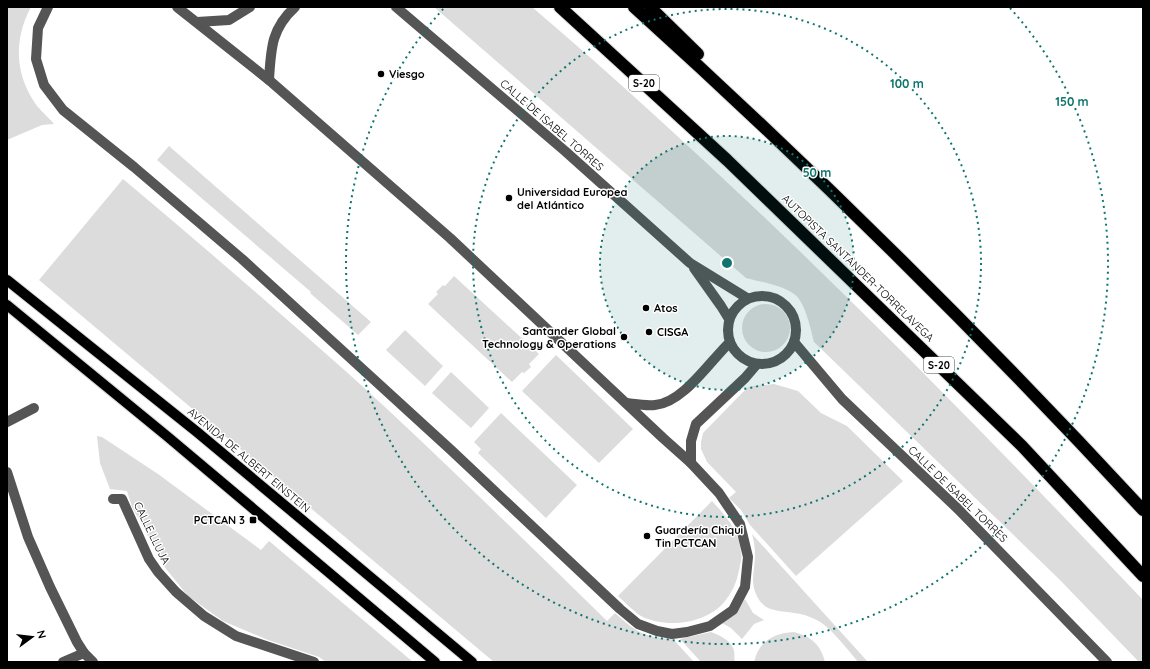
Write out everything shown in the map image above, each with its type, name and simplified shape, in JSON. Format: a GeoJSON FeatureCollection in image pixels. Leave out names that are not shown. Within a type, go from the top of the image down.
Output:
{"type":"FeatureCollection","features":[{"type":"Feature","properties":{"kind":"highway","name":"AUTOPISTA SANTANDER-TORRELAVEGA"},"geometry":{"type":"LineString","coordinates":[[560,7],[727,160],[1022,446],[1143,576]]}},
{"type":"Feature","properties":{"kind":"highway"},"geometry":{"type":"LineString","coordinates":[[634,7],[776,138],[959,318]]}},
{"type":"Feature","properties":{"kind":"highway"},"geometry":{"type":"LineString","coordinates":[[650,7],[783,139],[1031,391],[1143,510]]}},
{"type":"Feature","properties":{"kind":"main road","name":"AVENIDA DE ALBERT EINSTEIN"},"geometry":{"type":"LineString","coordinates":[[7,280],[197,432],[472,662]]}},
{"type":"Feature","properties":{"kind":"main road"},"geometry":{"type":"LineString","coordinates":[[7,305],[168,437],[435,662]]}},
{"type":"Feature","properties":{"kind":"street"},"geometry":{"type":"LineString","coordinates":[[48,7],[38,28],[36,59],[44,85],[62,110],[134,166],[242,259],[451,450],[620,609],[638,624],[657,632],[672,634],[710,626],[733,610],[745,588],[748,557],[740,524],[718,493],[691,463],[662,438],[450,238],[269,80],[177,7]]}},
{"type":"Feature","properties":{"kind":"street"},"geometry":{"type":"LineString","coordinates":[[197,22],[229,20],[250,7]]}},
{"type":"Feature","properties":{"kind":"street"},"geometry":{"type":"LineString","coordinates":[[269,80],[272,44],[279,27],[295,7]]}},
{"type":"Feature","properties":{"kind":"street","name":"CALLE DE ISABEL TORRES"},"geometry":{"type":"LineString","coordinates":[[396,7],[565,151],[690,263],[747,298]]}},
{"type":"Feature","properties":{"kind":"street","name":"CALLE DE ISABEL TORRES"},"geometry":{"type":"LineString","coordinates":[[690,263],[729,319]]}},
{"type":"Feature","properties":{"kind":"street"},"geometry":{"type":"LineString","coordinates":[[759,295],[773,297],[784,304],[793,315],[796,328],[794,342],[787,353],[776,361],[757,364],[739,355],[730,342],[727,332],[729,319],[747,298],[759,295]]}},
{"type":"Feature","properties":{"kind":"street"},"geometry":{"type":"LineString","coordinates":[[626,403],[655,405],[671,400],[689,387],[716,355],[730,342]]}},
{"type":"Feature","properties":{"kind":"street","name":"CALLE DE ISABEL TORRES"},"geometry":{"type":"LineString","coordinates":[[794,342],[842,399],[958,509],[1107,662]]}},
{"type":"Feature","properties":{"kind":"street"},"geometry":{"type":"LineString","coordinates":[[691,463],[691,441],[696,424],[745,378],[757,364]]}},
{"type":"Feature","properties":{"kind":"street"},"geometry":{"type":"LineString","coordinates":[[7,422],[34,408]]}},
{"type":"Feature","properties":{"kind":"street"},"geometry":{"type":"LineString","coordinates":[[7,472],[28,537],[50,587],[77,642],[92,662]]}},
{"type":"Feature","properties":{"kind":"street","name":"CALLE LLUJA"},"geometry":{"type":"LineString","coordinates":[[113,498],[122,499],[149,559],[158,572],[176,592],[204,616],[236,636],[314,662]]}},
{"type":"Feature","properties":{"kind":"street"},"geometry":{"type":"LineString","coordinates":[[63,662],[84,653]]}},
{"type":"Feature","properties":{"kind":"shaded area"},"geometry":{"type":"Polygon","coordinates":[[[7,7],[31,7],[21,32],[19,58],[21,70],[24,83],[37,106],[54,124],[42,125],[7,140],[7,7]]]}},
{"type":"Feature","properties":{"kind":"shaded area"},"geometry":{"type":"Polygon","coordinates":[[[434,7],[532,7],[691,149],[769,222],[921,371],[996,446],[1143,600],[1143,662],[1139,662],[1059,579],[814,342],[807,316],[801,303],[794,294],[771,284],[746,278],[434,7]]]}},
{"type":"Feature","properties":{"kind":"shaded area"},"geometry":{"type":"Polygon","coordinates":[[[169,146],[371,322],[358,335],[310,293],[311,292],[157,160],[169,146]]]}},
{"type":"Feature","properties":{"kind":"shaded area"},"geometry":{"type":"Polygon","coordinates":[[[123,179],[294,325],[383,405],[448,466],[607,621],[615,613],[641,633],[655,637],[673,639],[694,662],[494,662],[39,280],[123,179]]]}},
{"type":"Feature","properties":{"kind":"shaded area"},"geometry":{"type":"Polygon","coordinates":[[[454,276],[539,354],[529,364],[531,367],[524,373],[522,372],[512,382],[428,304],[438,294],[436,292],[443,285],[445,286],[454,276]]]}},
{"type":"Feature","properties":{"kind":"shaded area"},"geometry":{"type":"Polygon","coordinates":[[[761,304],[771,304],[783,311],[790,323],[790,333],[783,345],[771,352],[761,352],[753,348],[746,341],[742,333],[742,323],[746,315],[753,308],[761,304]]]}},
{"type":"Feature","properties":{"kind":"shaded area"},"geometry":{"type":"Polygon","coordinates":[[[405,330],[443,366],[425,386],[386,350],[405,330]]]}},
{"type":"Feature","properties":{"kind":"shaded area"},"geometry":{"type":"Polygon","coordinates":[[[556,355],[633,429],[599,463],[522,391],[556,355]]]}},
{"type":"Feature","properties":{"kind":"shaded area"},"geometry":{"type":"Polygon","coordinates":[[[451,372],[489,408],[471,428],[432,393],[451,372]]]}},
{"type":"Feature","properties":{"kind":"shaded area"},"geometry":{"type":"Polygon","coordinates":[[[774,384],[798,391],[821,413],[847,426],[903,481],[796,576],[750,525],[741,510],[729,498],[736,492],[707,462],[701,449],[703,433],[747,388],[774,384]]]}},
{"type":"Feature","properties":{"kind":"shaded area"},"geometry":{"type":"Polygon","coordinates":[[[501,413],[577,485],[546,518],[478,453],[481,449],[474,442],[501,413]]]}},
{"type":"Feature","properties":{"kind":"shaded area"},"geometry":{"type":"Polygon","coordinates":[[[97,436],[102,437],[158,474],[261,550],[269,541],[413,662],[326,662],[319,657],[268,640],[223,621],[188,596],[166,569],[132,507],[127,491],[110,489],[100,463],[97,436]]]}},
{"type":"Feature","properties":{"kind":"shaded area"},"geometry":{"type":"Polygon","coordinates":[[[712,501],[731,524],[740,545],[741,562],[737,579],[731,593],[717,609],[708,615],[686,622],[662,622],[641,616],[618,596],[712,501]]]}},
{"type":"Feature","properties":{"kind":"shaded area"},"geometry":{"type":"Polygon","coordinates":[[[752,534],[868,662],[858,662],[832,632],[816,620],[802,614],[772,610],[763,605],[756,594],[753,585],[755,552],[752,534]]]}},
{"type":"Feature","properties":{"kind":"shaded area"},"geometry":{"type":"Polygon","coordinates":[[[745,599],[753,613],[764,620],[754,624],[742,639],[731,628],[722,623],[738,610],[745,599]]]}},
{"type":"Feature","properties":{"kind":"shaded area"},"geometry":{"type":"Polygon","coordinates":[[[711,632],[724,638],[732,645],[735,662],[701,662],[680,639],[711,632]]]}},
{"type":"Feature","properties":{"kind":"shaded area"},"geometry":{"type":"Polygon","coordinates":[[[794,632],[806,636],[814,642],[821,650],[825,662],[754,662],[756,655],[768,640],[780,634],[794,632]]]}},
{"type":"Feature","properties":{"kind":"place","name":"Viesgo"},"geometry":{"type":"Point","coordinates":[381,74]}},
{"type":"Feature","properties":{"kind":"place","name":"Universidad Europea del Atlántico"},"geometry":{"type":"Point","coordinates":[509,198]}},
{"type":"Feature","properties":{"kind":"place","name":"Atos"},"geometry":{"type":"Point","coordinates":[646,308]}},
{"type":"Feature","properties":{"kind":"place","name":"CISGA"},"geometry":{"type":"Point","coordinates":[649,332]}},
{"type":"Feature","properties":{"kind":"place","name":"Santander Global Technology & Operations"},"geometry":{"type":"Point","coordinates":[624,337]}},
{"type":"Feature","properties":{"kind":"place","name":"PCTCAN 3"},"geometry":{"type":"Point","coordinates":[253,520]}},
{"type":"Feature","properties":{"kind":"place","name":"Guardería Chiqui Tin PCTCAN"},"geometry":{"type":"Point","coordinates":[647,536]}}]}
